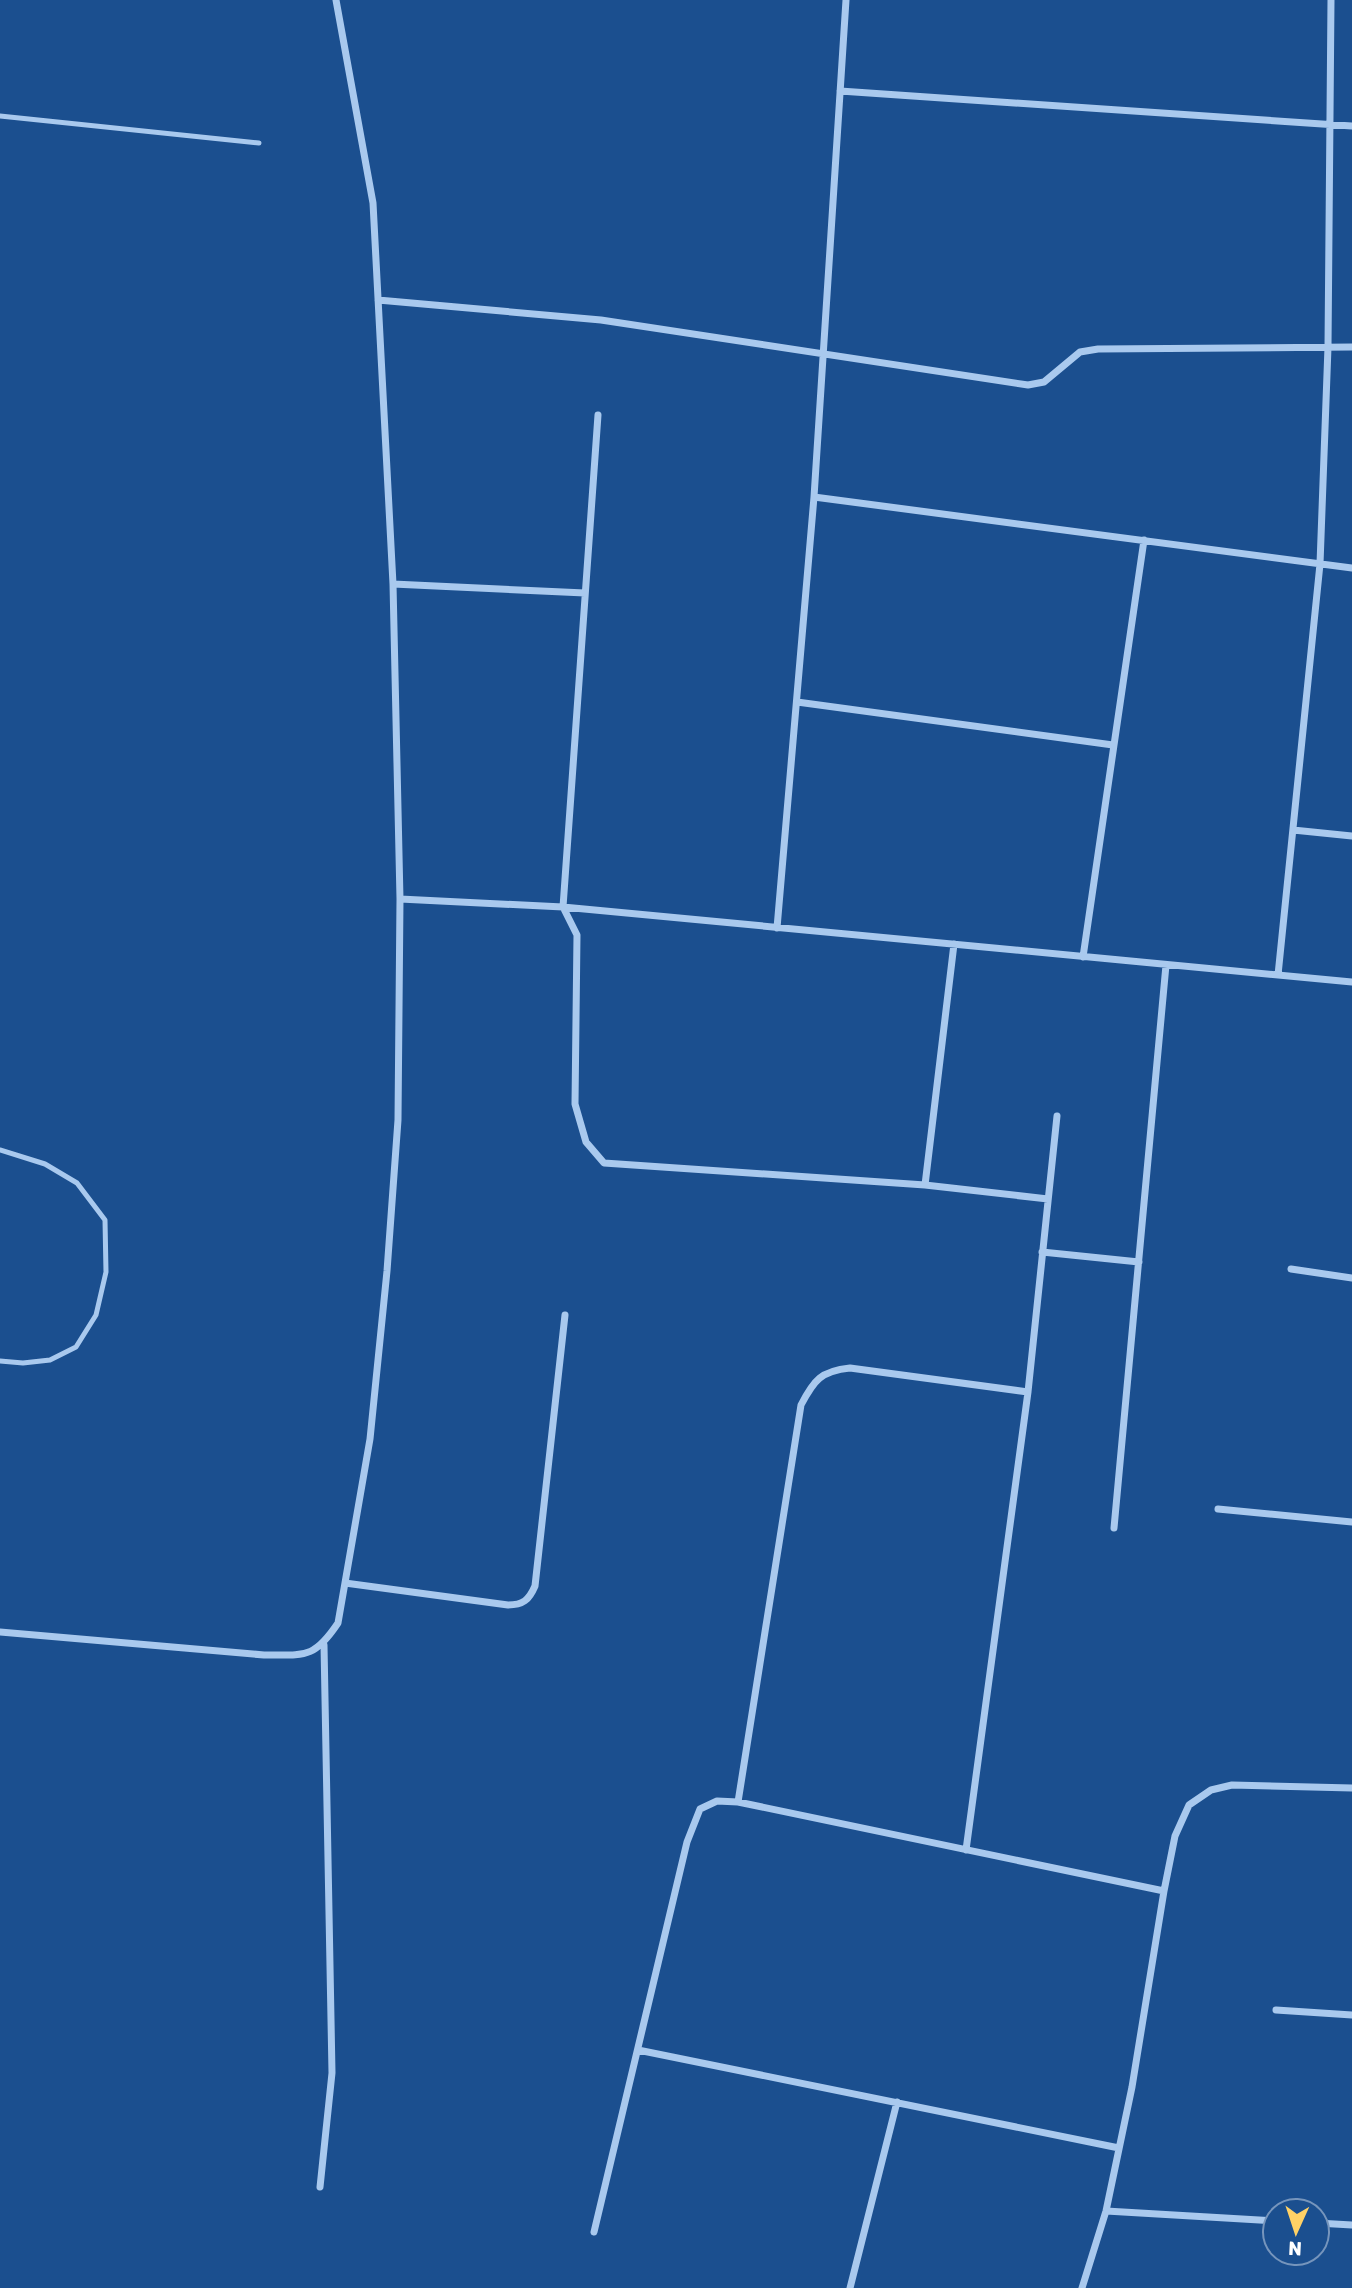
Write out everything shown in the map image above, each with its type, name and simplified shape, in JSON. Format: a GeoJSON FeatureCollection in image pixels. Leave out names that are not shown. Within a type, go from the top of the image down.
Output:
{"type":"FeatureCollection","features":[{"type":"Feature","properties":{"kind":"street"},"geometry":{"type":"LineString","coordinates":[[0,1632],[264,1655],[303,1655],[324,1645],[338,1623],[370,1439],[387,1271],[398,1120],[400,899],[393,584],[373,203],[336,0]]}},
{"type":"Feature","properties":{"kind":"street"},"geometry":{"type":"LineString","coordinates":[[777,928],[814,497],[846,0]]}},
{"type":"Feature","properties":{"kind":"street"},"geometry":{"type":"LineString","coordinates":[[1278,975],[1320,564],[1328,347],[1331,0]]}},
{"type":"Feature","properties":{"kind":"street"},"geometry":{"type":"LineString","coordinates":[[840,91],[1352,125]]}},
{"type":"Feature","properties":{"kind":"street"},"geometry":{"type":"LineString","coordinates":[[378,300],[601,320],[1028,385],[1044,382],[1080,352],[1098,349],[1352,348]]}},
{"type":"Feature","properties":{"kind":"street"},"geometry":{"type":"LineString","coordinates":[[598,415],[563,907],[578,935],[575,1104],[586,1142],[604,1163],[925,1185],[1048,1199]]}},
{"type":"Feature","properties":{"kind":"street"},"geometry":{"type":"LineString","coordinates":[[814,497],[1352,568]]}},
{"type":"Feature","properties":{"kind":"street"},"geometry":{"type":"LineString","coordinates":[[1083,957],[1144,540]]}},
{"type":"Feature","properties":{"kind":"street"},"geometry":{"type":"LineString","coordinates":[[393,584],[585,593]]}},
{"type":"Feature","properties":{"kind":"street"},"geometry":{"type":"LineString","coordinates":[[797,702],[1113,744]]}},
{"type":"Feature","properties":{"kind":"street"},"geometry":{"type":"LineString","coordinates":[[1293,830],[1352,836]]}},
{"type":"Feature","properties":{"kind":"street"},"geometry":{"type":"LineString","coordinates":[[400,899],[563,907],[1352,982]]}},
{"type":"Feature","properties":{"kind":"street"},"geometry":{"type":"LineString","coordinates":[[925,1185],[954,944]]}},
{"type":"Feature","properties":{"kind":"street"},"geometry":{"type":"LineString","coordinates":[[1114,1528],[1166,965]]}},
{"type":"Feature","properties":{"kind":"street"},"geometry":{"type":"LineString","coordinates":[[966,1850],[1028,1392],[1057,1116]]}},
{"type":"Feature","properties":{"kind":"street"},"geometry":{"type":"LineString","coordinates":[[1042,1252],[1139,1262]]}},
{"type":"Feature","properties":{"kind":"street"},"geometry":{"type":"LineString","coordinates":[[1291,1269],[1352,1278]]}},
{"type":"Feature","properties":{"kind":"street"},"geometry":{"type":"LineString","coordinates":[[345,1583],[508,1605],[520,1605],[530,1598],[535,1586],[565,1315]]}},
{"type":"Feature","properties":{"kind":"street"},"geometry":{"type":"LineString","coordinates":[[737,1802],[801,1405],[812,1384],[831,1370],[850,1368],[1028,1392]]}},
{"type":"Feature","properties":{"kind":"street"},"geometry":{"type":"LineString","coordinates":[[1218,1509],[1352,1522]]}},
{"type":"Feature","properties":{"kind":"street"},"geometry":{"type":"LineString","coordinates":[[320,2187],[332,2073],[324,1645]]}},
{"type":"Feature","properties":{"kind":"street"},"geometry":{"type":"LineString","coordinates":[[1082,2288],[1106,2211],[1119,2148],[1146,2010],[1175,1836],[1189,1805],[1211,1790],[1232,1785],[1352,1788]]}},
{"type":"Feature","properties":{"kind":"street"},"geometry":{"type":"LineString","coordinates":[[594,2232],[687,1842],[700,1809],[717,1801],[737,1802],[1164,1891]]}},
{"type":"Feature","properties":{"kind":"street"},"geometry":{"type":"LineString","coordinates":[[1276,2010],[1352,2015]]}},
{"type":"Feature","properties":{"kind":"street"},"geometry":{"type":"LineString","coordinates":[[638,2050],[1119,2148]]}},
{"type":"Feature","properties":{"kind":"street"},"geometry":{"type":"LineString","coordinates":[[850,2288],[897,2102]]}},
{"type":"Feature","properties":{"kind":"street"},"geometry":{"type":"LineString","coordinates":[[1106,2211],[1261,2220]]}},
{"type":"Feature","properties":{"kind":"street"},"geometry":{"type":"LineString","coordinates":[[1331,2224],[1352,2225]]}},
{"type":"Feature","properties":{"kind":"lane"},"geometry":{"type":"LineString","coordinates":[[0,116],[259,143]]}},
{"type":"Feature","properties":{"kind":"lane"},"geometry":{"type":"LineString","coordinates":[[0,1150],[45,1164],[77,1183],[105,1220],[106,1272],[96,1315],[76,1347],[50,1360],[23,1363],[0,1361]]}}]}
